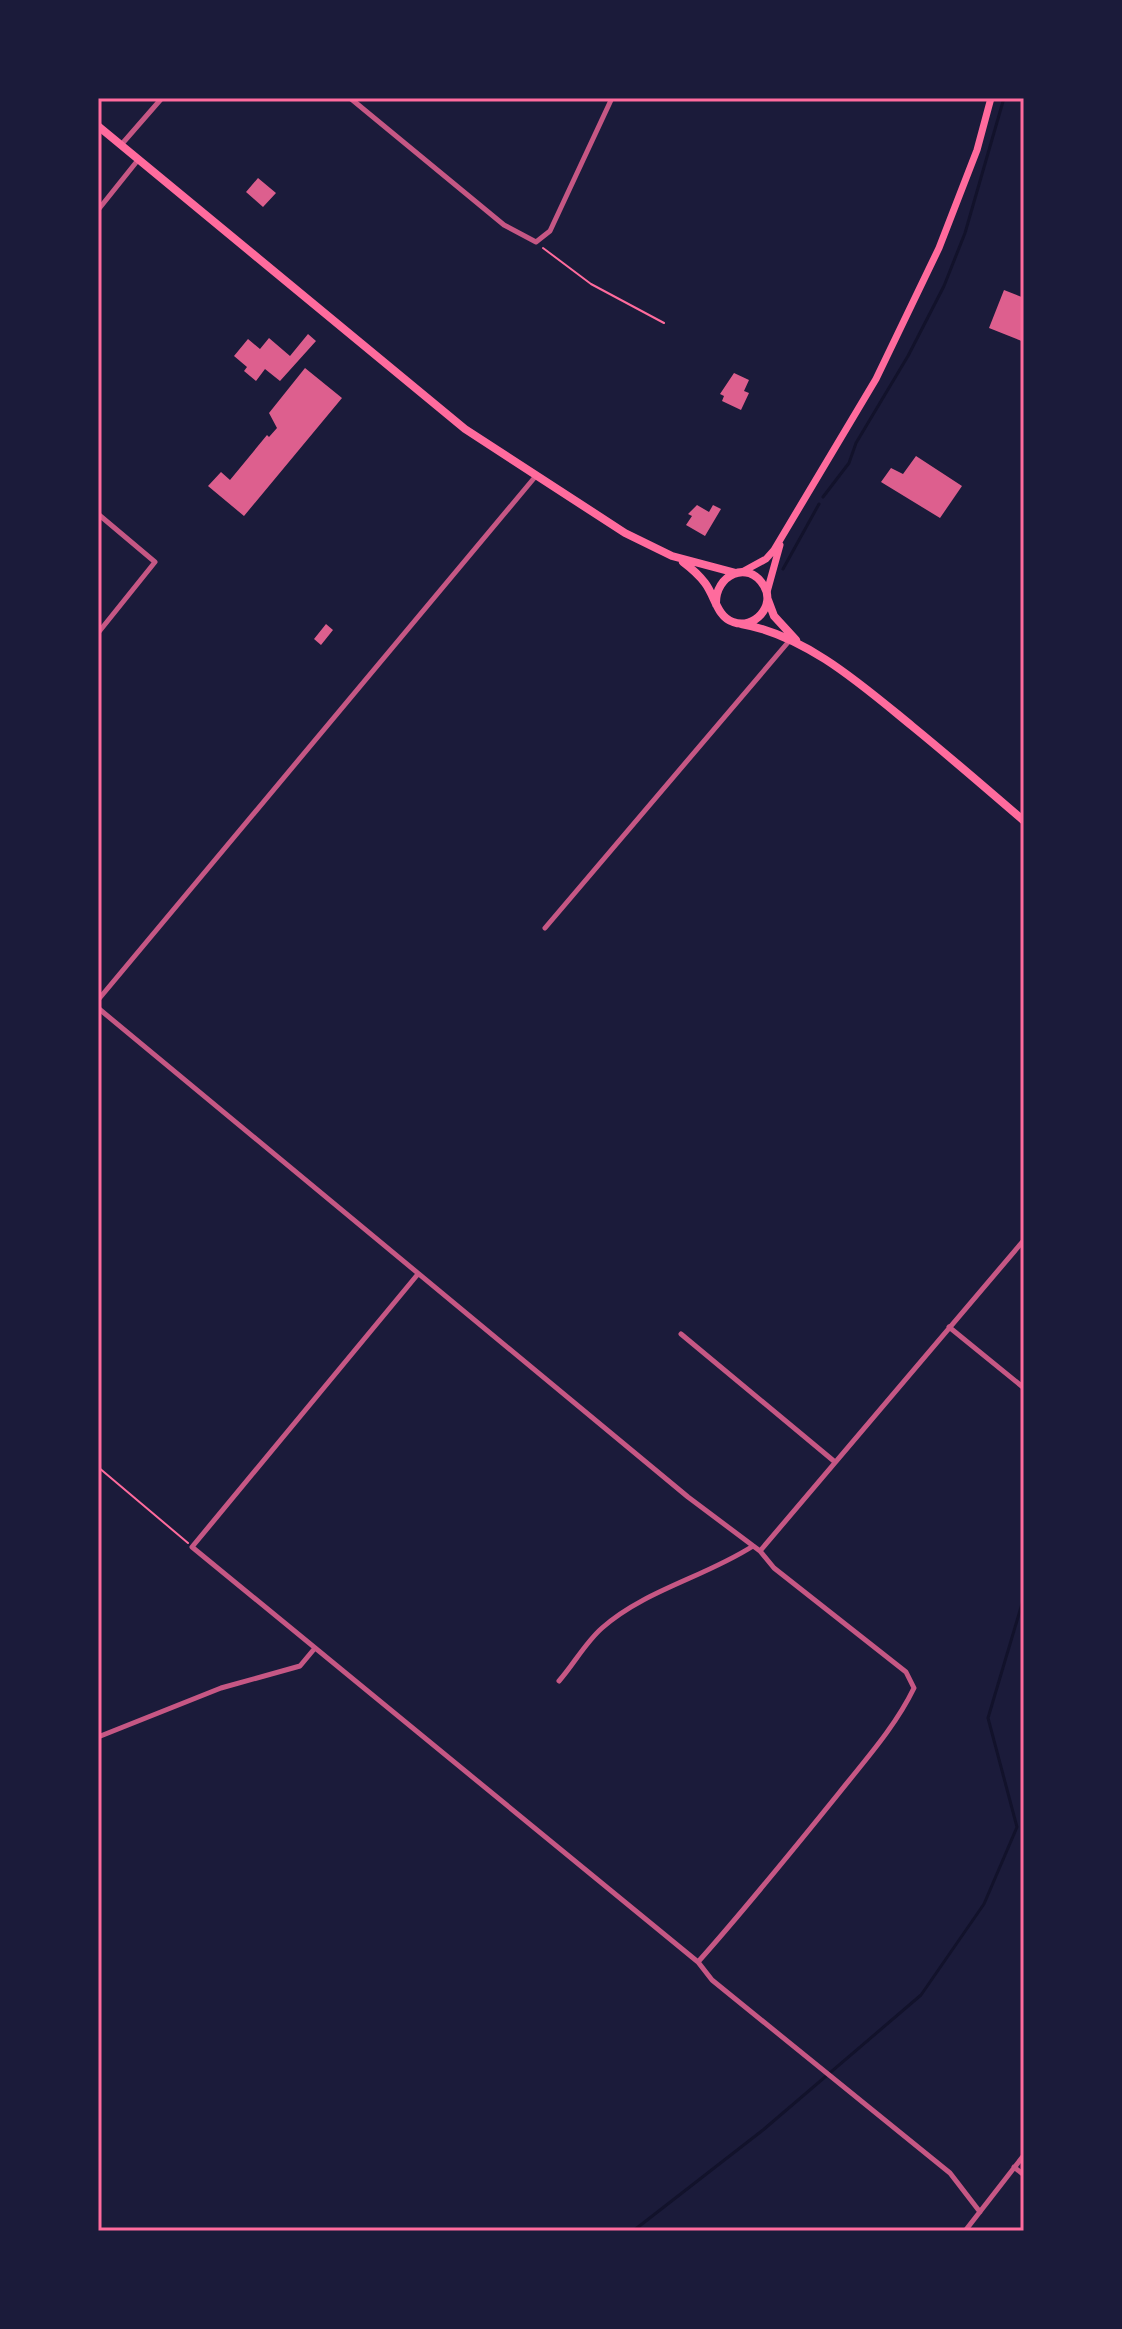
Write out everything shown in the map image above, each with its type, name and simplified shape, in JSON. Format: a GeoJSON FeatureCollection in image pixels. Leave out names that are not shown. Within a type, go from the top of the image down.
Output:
{"type":"FeatureCollection","features":[{"type":"Feature","properties":{"kind":"main road"},"geometry":{"type":"LineString","coordinates":[[716,604],[718,588],[729,576],[766,559],[783,536],[876,379],[939,248],[977,150],[991,98]]}},
{"type":"Feature","properties":{"kind":"main road"},"geometry":{"type":"LineString","coordinates":[[98,126],[465,429],[535,477],[698,574],[725,618],[766,630],[806,649],[887,706],[1024,821]]}},
{"type":"Feature","properties":{"kind":"main road"},"geometry":{"type":"LineString","coordinates":[[741,624],[756,619],[766,607],[783,536]]}},
{"type":"Feature","properties":{"kind":"main road"},"geometry":{"type":"LineString","coordinates":[[672,556],[758,578],[780,625],[806,649]]}},
{"type":"Feature","properties":{"kind":"street"},"geometry":{"type":"LineString","coordinates":[[121,145],[162,98]]}},
{"type":"Feature","properties":{"kind":"street"},"geometry":{"type":"LineString","coordinates":[[350,98],[504,225],[536,242],[550,231],[612,98]]}},
{"type":"Feature","properties":{"kind":"street"},"geometry":{"type":"LineString","coordinates":[[98,210],[138,159]]}},
{"type":"Feature","properties":{"kind":"street"},"geometry":{"type":"LineString","coordinates":[[98,1000],[535,477]]}},
{"type":"Feature","properties":{"kind":"street"},"geometry":{"type":"LineString","coordinates":[[98,514],[155,562],[98,633]]}},
{"type":"Feature","properties":{"kind":"street"},"geometry":{"type":"LineString","coordinates":[[545,928],[790,640]]}},
{"type":"Feature","properties":{"kind":"street"},"geometry":{"type":"LineString","coordinates":[[98,1008],[688,1497],[760,1551],[774,1568],[906,1672],[914,1688],[905,1707],[879,1744],[749,1906],[698,1962]]}},
{"type":"Feature","properties":{"kind":"street"},"geometry":{"type":"LineString","coordinates":[[760,1551],[1024,1240]]}},
{"type":"Feature","properties":{"kind":"street"},"geometry":{"type":"LineString","coordinates":[[418,1274],[192,1547],[698,1962],[712,1980],[950,2173],[980,2212]]}},
{"type":"Feature","properties":{"kind":"street"},"geometry":{"type":"LineString","coordinates":[[949,1327],[1024,1388]]}},
{"type":"Feature","properties":{"kind":"street"},"geometry":{"type":"LineString","coordinates":[[681,1334],[835,1462]]}},
{"type":"Feature","properties":{"kind":"street"},"geometry":{"type":"LineString","coordinates":[[559,1681],[589,1640],[618,1616],[640,1601],[722,1565],[753,1546]]}},
{"type":"Feature","properties":{"kind":"street"},"geometry":{"type":"LineString","coordinates":[[98,1737],[221,1688],[300,1666],[315,1648]]}},
{"type":"Feature","properties":{"kind":"street"},"geometry":{"type":"LineString","coordinates":[[965,2231],[1024,2155]]}},
{"type":"Feature","properties":{"kind":"street"},"geometry":{"type":"LineString","coordinates":[[1014,2167],[1024,2175]]}},
{"type":"Feature","properties":{"kind":"path"},"geometry":{"type":"LineString","coordinates":[[536,242],[591,284],[664,323]]}},
{"type":"Feature","properties":{"kind":"path"},"geometry":{"type":"LineString","coordinates":[[98,1467],[192,1547]]}},
{"type":"Feature","properties":{"kind":"building"},"geometry":{"type":"Polygon","coordinates":[[[258,178],[276,193],[263,207],[246,192],[258,178]]]}},
{"type":"Feature","properties":{"kind":"building"},"geometry":{"type":"Polygon","coordinates":[[[1004,290],[1024,298],[1024,342],[989,328],[1004,290]]]}},
{"type":"Feature","properties":{"kind":"building"},"geometry":{"type":"Polygon","coordinates":[[[308,334],[316,341],[280,381],[265,369],[256,381],[244,371],[247,367],[234,356],[248,339],[260,349],[269,338],[290,356],[308,334]]]}},
{"type":"Feature","properties":{"kind":"building"},"geometry":{"type":"Polygon","coordinates":[[[305,368],[342,398],[244,516],[208,486],[221,472],[230,480],[267,435],[269,437],[277,428],[269,413],[305,368]]]}},
{"type":"Feature","properties":{"kind":"building"},"geometry":{"type":"Polygon","coordinates":[[[734,373],[749,380],[744,391],[749,393],[741,410],[722,401],[724,396],[720,394],[734,373]]]}},
{"type":"Feature","properties":{"kind":"building"},"geometry":{"type":"Polygon","coordinates":[[[916,456],[962,486],[940,518],[881,482],[891,468],[903,474],[916,456]]]}},
{"type":"Feature","properties":{"kind":"building"},"geometry":{"type":"Polygon","coordinates":[[[697,505],[709,512],[713,505],[721,509],[705,536],[686,525],[692,516],[688,514],[697,505]]]}},
{"type":"Feature","properties":{"kind":"building"},"geometry":{"type":"Polygon","coordinates":[[[326,624],[333,630],[321,645],[314,639],[326,624]]]}},
{"type":"Feature","properties":{"kind":"waterway"},"geometry":{"type":"LineString","coordinates":[[823,497],[849,463],[856,443],[908,356],[944,286],[965,233],[1004,98]]}},
{"type":"Feature","properties":{"kind":"waterway"},"geometry":{"type":"LineString","coordinates":[[783,569],[819,504]]}},
{"type":"Feature","properties":{"kind":"waterway"},"geometry":{"type":"LineString","coordinates":[[633,2231],[763,2130],[921,1995],[984,1904],[1017,1827],[988,1718],[1024,1597]]}}]}
